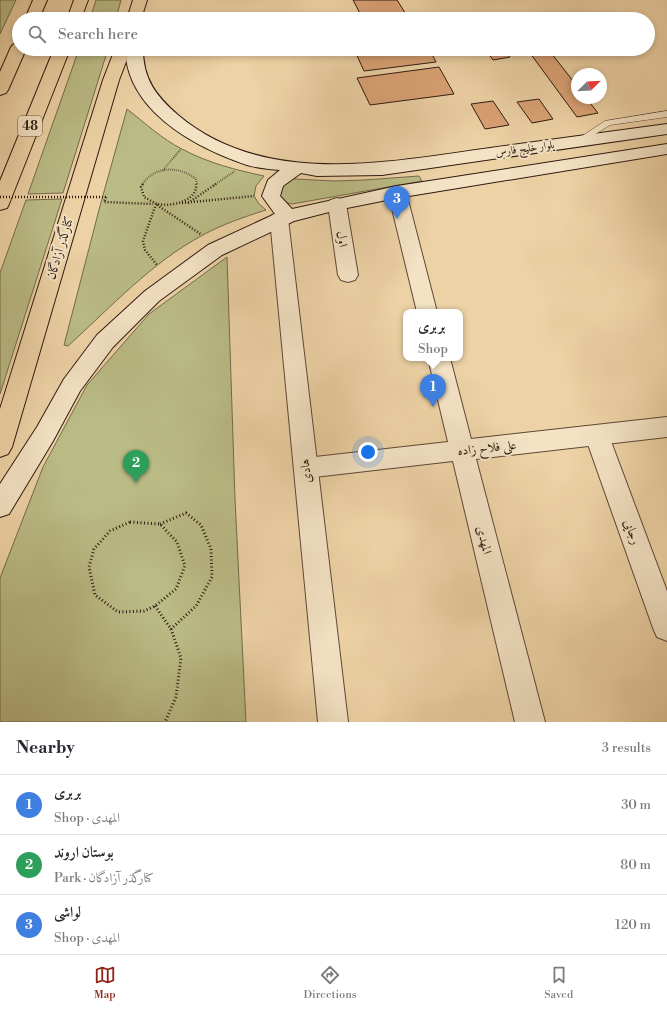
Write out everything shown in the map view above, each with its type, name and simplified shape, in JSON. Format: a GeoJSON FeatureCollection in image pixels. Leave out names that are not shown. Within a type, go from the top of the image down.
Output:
{"type":"FeatureCollection","features":[{"type":"Feature","properties":{"kind":"main road"},"geometry":{"type":"LineString","coordinates":[[35,12],[40,0]]}},
{"type":"Feature","properties":{"kind":"main road"},"geometry":{"type":"LineString","coordinates":[[77,12],[81,0]]}},
{"type":"Feature","properties":{"kind":"main road"},"geometry":{"type":"LineString","coordinates":[[137,12],[140,0]]}},
{"type":"Feature","properties":{"kind":"main road"},"geometry":{"type":"LineString","coordinates":[[0,90],[15,56]]}},
{"type":"Feature","properties":{"kind":"main road","name":"48"},"geometry":{"type":"LineString","coordinates":[[0,204],[59,56]]}},
{"type":"Feature","properties":{"kind":"main road","name":"کنارگذر آزادگان"},"geometry":{"type":"LineString","coordinates":[[0,447],[111,80],[120,56]]}},
{"type":"Feature","properties":{"kind":"main road","name":"بلوار خلیج فارس"},"geometry":{"type":"LineString","coordinates":[[135,56],[134,64],[143,84],[155,104],[183,128],[218,147],[253,161],[299,168],[317,170],[382,169],[667,129]]}},
{"type":"Feature","properties":{"kind":"main road","name":"بلوار خلیج فارس"},"geometry":{"type":"LineString","coordinates":[[0,506],[45,434],[72,385],[105,341],[152,296],[215,250],[284,218],[337,204],[397,192],[667,149]]}},
{"type":"Feature","properties":{"kind":"main road"},"geometry":{"type":"LineString","coordinates":[[284,218],[271,196],[274,184],[285,175],[299,168]]}},
{"type":"Feature","properties":{"kind":"main road"},"geometry":{"type":"LineString","coordinates":[[397,192],[426,309]]}},
{"type":"Feature","properties":{"kind":"main road","name":"اول"},"geometry":{"type":"LineString","coordinates":[[337,204],[348,275]]}},
{"type":"Feature","properties":{"kind":"main road","name":"هادی"},"geometry":{"type":"LineString","coordinates":[[284,218],[306,468],[333,722]]}},
{"type":"Feature","properties":{"kind":"main road","name":"المهدی"},"geometry":{"type":"LineString","coordinates":[[440,361],[530,722]]}},
{"type":"Feature","properties":{"kind":"main road","name":"علی فلاح زاده"},"geometry":{"type":"LineString","coordinates":[[306,468],[667,427]]}},
{"type":"Feature","properties":{"kind":"main road","name":"رجایی"},"geometry":{"type":"LineString","coordinates":[[597,436],[667,628]]}},
{"type":"Feature","properties":{"kind":"lane"},"geometry":{"type":"LineString","coordinates":[[577,142],[608,123],[667,114]]}},
{"type":"Feature","properties":{"kind":"path"},"geometry":{"type":"LineString","coordinates":[[163,170],[181,149]]}},
{"type":"Feature","properties":{"kind":"path"},"geometry":{"type":"LineString","coordinates":[[179,204],[194,195],[197,189],[198,183],[195,177],[189,173],[172,169],[163,170],[148,177],[141,187],[141,192],[144,197],[202,235]]}},
{"type":"Feature","properties":{"kind":"path"},"geometry":{"type":"LineString","coordinates":[[188,204],[236,170]]}},
{"type":"Feature","properties":{"kind":"path"},"geometry":{"type":"LineString","coordinates":[[0,197],[106,197],[104,202],[171,205],[254,196]]}},
{"type":"Feature","properties":{"kind":"path"},"geometry":{"type":"LineString","coordinates":[[156,204],[143,241],[145,250],[157,265]]}},
{"type":"Feature","properties":{"kind":"path"},"geometry":{"type":"LineString","coordinates":[[160,524],[177,542],[186,566],[176,589],[155,606],[144,612],[118,612],[95,595],[89,567],[94,548],[110,531],[130,522],[160,524],[186,513],[200,525],[212,549],[212,577],[196,606],[171,629]]}},
{"type":"Feature","properties":{"kind":"path"},"geometry":{"type":"LineString","coordinates":[[155,606],[171,629],[181,658],[176,697],[165,722]]}},
{"type":"Feature","properties":{"kind":"green space"},"geometry":{"type":"Polygon","coordinates":[[[0,0],[16,0],[0,34],[0,0]]]}},
{"type":"Feature","properties":{"kind":"green space"},"geometry":{"type":"Polygon","coordinates":[[[96,0],[121,0],[118,12],[92,12],[96,0]]]}},
{"type":"Feature","properties":{"kind":"green space"},"geometry":{"type":"Polygon","coordinates":[[[77,56],[106,56],[63,193],[28,194],[77,56]]]}},
{"type":"Feature","properties":{"kind":"green space"},"geometry":{"type":"Polygon","coordinates":[[[127,109],[175,145],[192,154],[222,166],[264,176],[256,186],[254,196],[259,204],[266,210],[218,227],[166,258],[132,286],[68,346],[64,345],[100,206],[127,109]]]}},
{"type":"Feature","properties":{"kind":"green space"},"geometry":{"type":"Polygon","coordinates":[[[419,176],[422,181],[292,204],[286,203],[279,196],[280,186],[287,180],[334,181],[419,176]]]}},
{"type":"Feature","properties":{"kind":"green space"},"geometry":{"type":"Polygon","coordinates":[[[62,199],[0,394],[0,273],[26,200],[62,199]]]}},
{"type":"Feature","properties":{"kind":"green space"},"geometry":{"type":"Polygon","coordinates":[[[227,257],[235,499],[246,722],[0,722],[0,578],[43,467],[87,385],[149,314],[227,257]]]}},
{"type":"Feature","properties":{"kind":"building"},"geometry":{"type":"Polygon","coordinates":[[[353,0],[397,0],[405,12],[359,12],[353,0]]]}},
{"type":"Feature","properties":{"kind":"building"},"geometry":{"type":"Polygon","coordinates":[[[357,56],[433,56],[436,62],[364,71],[357,56]]]}},
{"type":"Feature","properties":{"kind":"building"},"geometry":{"type":"Polygon","coordinates":[[[490,56],[510,57],[493,60],[490,56]]]}},
{"type":"Feature","properties":{"kind":"building"},"geometry":{"type":"Polygon","coordinates":[[[532,56],[553,56],[571,78],[571,104],[591,104],[598,113],[577,117],[532,56]]]}},
{"type":"Feature","properties":{"kind":"building"},"geometry":{"type":"Polygon","coordinates":[[[439,67],[454,94],[370,105],[357,78],[439,67]]]}},
{"type":"Feature","properties":{"kind":"building"},"geometry":{"type":"Polygon","coordinates":[[[539,99],[553,119],[532,123],[517,102],[539,99]]]}},
{"type":"Feature","properties":{"kind":"building"},"geometry":{"type":"Polygon","coordinates":[[[493,101],[509,125],[485,129],[471,104],[493,101]]]}},
{"type":"Feature","properties":{"kind":"place","name":"لواشی"},"geometry":{"type":"Point","coordinates":[397,219]}},
{"type":"Feature","properties":{"kind":"place","name":"بربری"},"geometry":{"type":"Point","coordinates":[433,407]}},
{"type":"Feature","properties":{"kind":"place","name":"بوستان اروند"},"geometry":{"type":"Point","coordinates":[136,483]}}]}
